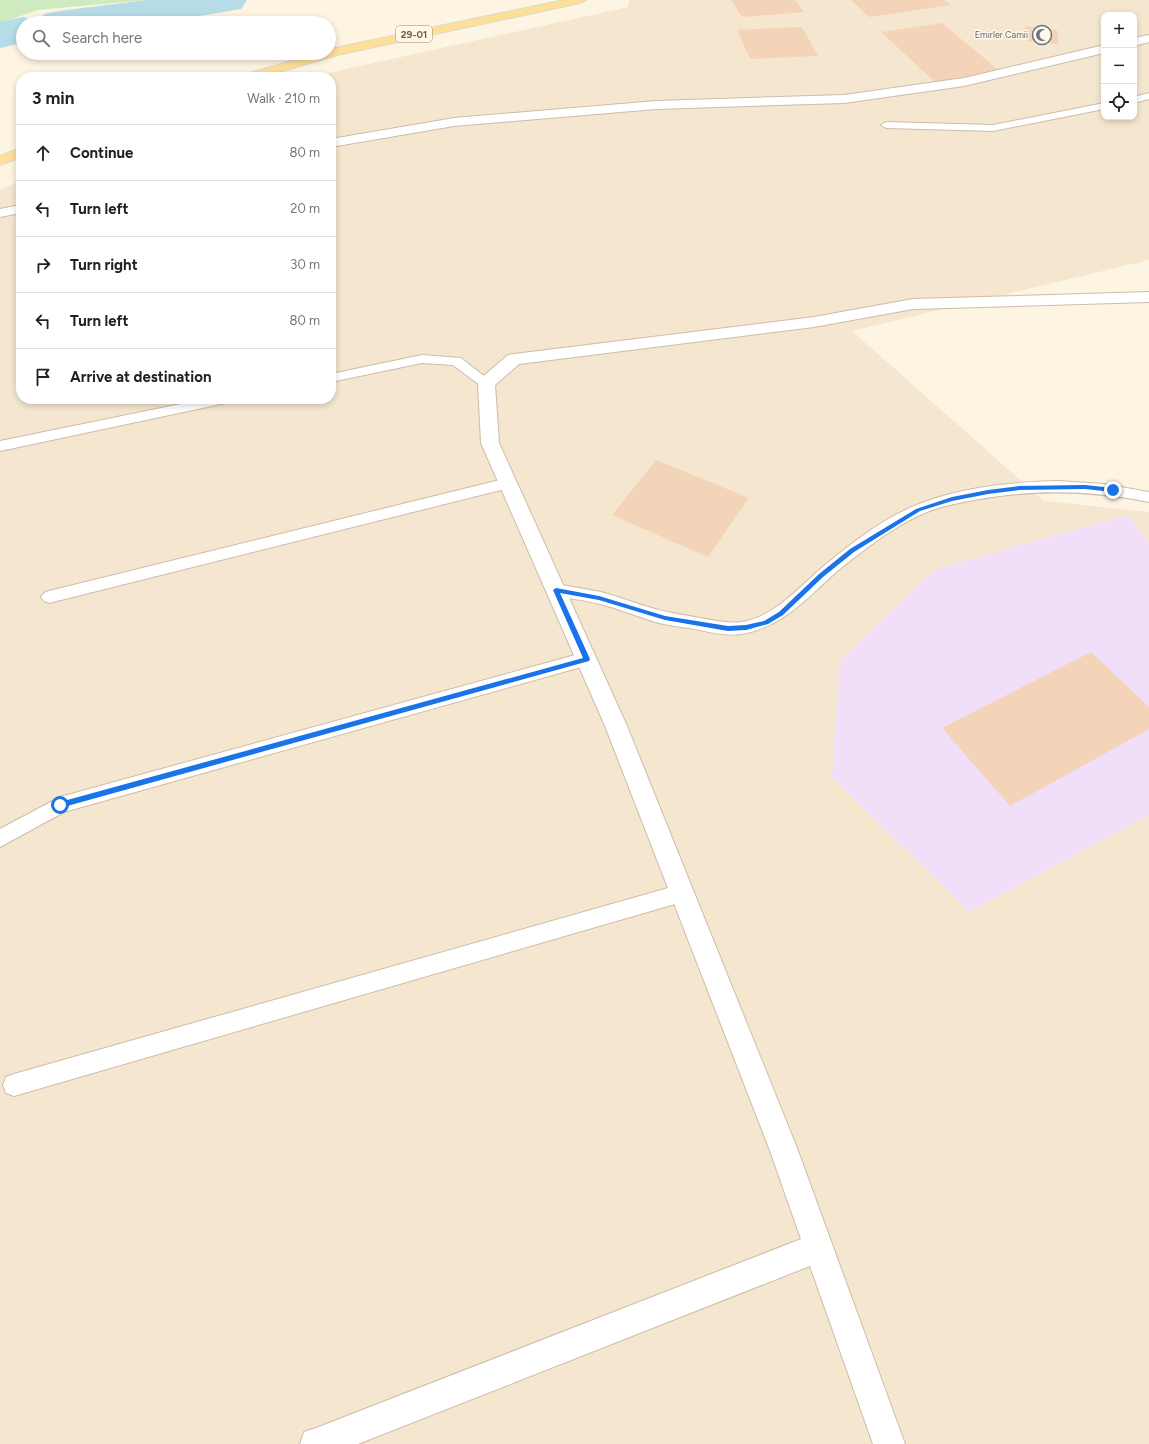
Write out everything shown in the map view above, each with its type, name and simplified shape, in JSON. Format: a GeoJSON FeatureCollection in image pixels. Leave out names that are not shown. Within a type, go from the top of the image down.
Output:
{"type":"FeatureCollection","features":[{"type":"Feature","properties":{"kind":"main road","name":"29-01"},"geometry":{"type":"LineString","coordinates":[[336,52],[580,0]]}},
{"type":"Feature","properties":{"kind":"main road","name":"29-01"},"geometry":{"type":"LineString","coordinates":[[267,72],[308,60]]}},
{"type":"Feature","properties":{"kind":"main road"},"geometry":{"type":"LineString","coordinates":[[0,161],[16,154]]}},
{"type":"Feature","properties":{"kind":"street"},"geometry":{"type":"LineString","coordinates":[[1137,41],[1149,38]]}},
{"type":"Feature","properties":{"kind":"street"},"geometry":{"type":"LineString","coordinates":[[336,142],[454,122],[656,105],[844,99],[964,82],[1101,50]]}},
{"type":"Feature","properties":{"kind":"street"},"geometry":{"type":"LineString","coordinates":[[0,213],[16,210]]}},
{"type":"Feature","properties":{"kind":"street"},"geometry":{"type":"LineString","coordinates":[[888,1444],[781,1141],[616,726],[490,443],[486,383],[514,359],[814,322],[913,304],[1149,297]]}},
{"type":"Feature","properties":{"kind":"street"},"geometry":{"type":"LineString","coordinates":[[316,1444],[819,1247]]}},
{"type":"Feature","properties":{"kind":"lane"},"geometry":{"type":"LineString","coordinates":[[1137,99],[1149,96]]}},
{"type":"Feature","properties":{"kind":"lane"},"geometry":{"type":"LineString","coordinates":[[886,125],[993,128],[1101,107]]}},
{"type":"Feature","properties":{"kind":"lane"},"geometry":{"type":"LineString","coordinates":[[336,377],[422,359],[456,361],[486,383]]}},
{"type":"Feature","properties":{"kind":"lane"},"geometry":{"type":"LineString","coordinates":[[0,446],[202,404]]}},
{"type":"Feature","properties":{"kind":"lane"},"geometry":{"type":"LineString","coordinates":[[49,597],[508,483]]}},
{"type":"Feature","properties":{"kind":"lane"},"geometry":{"type":"LineString","coordinates":[[556,590],[599,598],[665,618],[728,629],[746,628],[766,622],[781,613],[821,575],[852,551],[918,510],[959,498],[1019,488],[1085,487],[1113,490],[1149,497]]}},
{"type":"Feature","properties":{"kind":"lane"},"geometry":{"type":"LineString","coordinates":[[0,839],[60,805],[586,659]]}},
{"type":"Feature","properties":{"kind":"lane"},"geometry":{"type":"LineString","coordinates":[[14,1085],[682,892]]}},
{"type":"Feature","properties":{"kind":"shaded area"},"geometry":{"type":"Polygon","coordinates":[[[629,0],[1149,0],[1149,260],[852,331],[1044,501],[1149,512],[1149,1444],[0,1444],[0,190],[16,182],[16,404],[336,404],[336,72],[333,72],[628,7],[629,0]]]}},
{"type":"Feature","properties":{"kind":"shaded area"},"geometry":{"type":"Polygon","coordinates":[[[1128,515],[1149,543],[1149,815],[969,912],[832,777],[840,661],[935,569],[1128,515]]]}},
{"type":"Feature","properties":{"kind":"green space"},"geometry":{"type":"Polygon","coordinates":[[[0,0],[146,0],[38,10],[16,16],[16,18],[0,23],[0,0]]]}},
{"type":"Feature","properties":{"kind":"building"},"geometry":{"type":"Polygon","coordinates":[[[731,0],[795,0],[804,12],[742,17],[731,0]]]}},
{"type":"Feature","properties":{"kind":"building"},"geometry":{"type":"Polygon","coordinates":[[[851,0],[944,0],[951,5],[869,17],[851,0]]]}},
{"type":"Feature","properties":{"kind":"building"},"geometry":{"type":"Polygon","coordinates":[[[942,23],[1001,72],[936,83],[881,32],[942,23]]]}},
{"type":"Feature","properties":{"kind":"building","name":"Emirler Camii"},"geometry":{"type":"Polygon","coordinates":[[[1025,26],[1057,30],[1059,44],[1026,41],[1025,26]]]}},
{"type":"Feature","properties":{"kind":"building"},"geometry":{"type":"Polygon","coordinates":[[[802,27],[818,56],[750,59],[737,30],[802,27]]]}},
{"type":"Feature","properties":{"kind":"building"},"geometry":{"type":"Polygon","coordinates":[[[656,460],[749,498],[708,557],[612,515],[656,460]]]}},
{"type":"Feature","properties":{"kind":"building"},"geometry":{"type":"Polygon","coordinates":[[[1091,652],[1149,707],[1149,729],[1010,806],[942,728],[1091,652]]]}},
{"type":"Feature","properties":{"kind":"waterway"},"geometry":{"type":"LineString","coordinates":[[116,16],[227,0]]}},
{"type":"Feature","properties":{"kind":"waterway"},"geometry":{"type":"LineString","coordinates":[[0,35],[16,32]]}},
{"type":"Feature","properties":{"kind":"place","name":"Emirler Camii"},"geometry":{"type":"Point","coordinates":[1042,35]}},
{"type":"Feature","properties":{"kind":"route"},"geometry":{"type":"LineString","coordinates":[[60,805],[586,659],[556,590],[599,598],[665,618],[728,629],[746,628],[766,622],[781,613],[821,575],[852,551],[885,529],[918,510],[952,499],[1019,488],[1085,487],[1113,490]]}}]}
